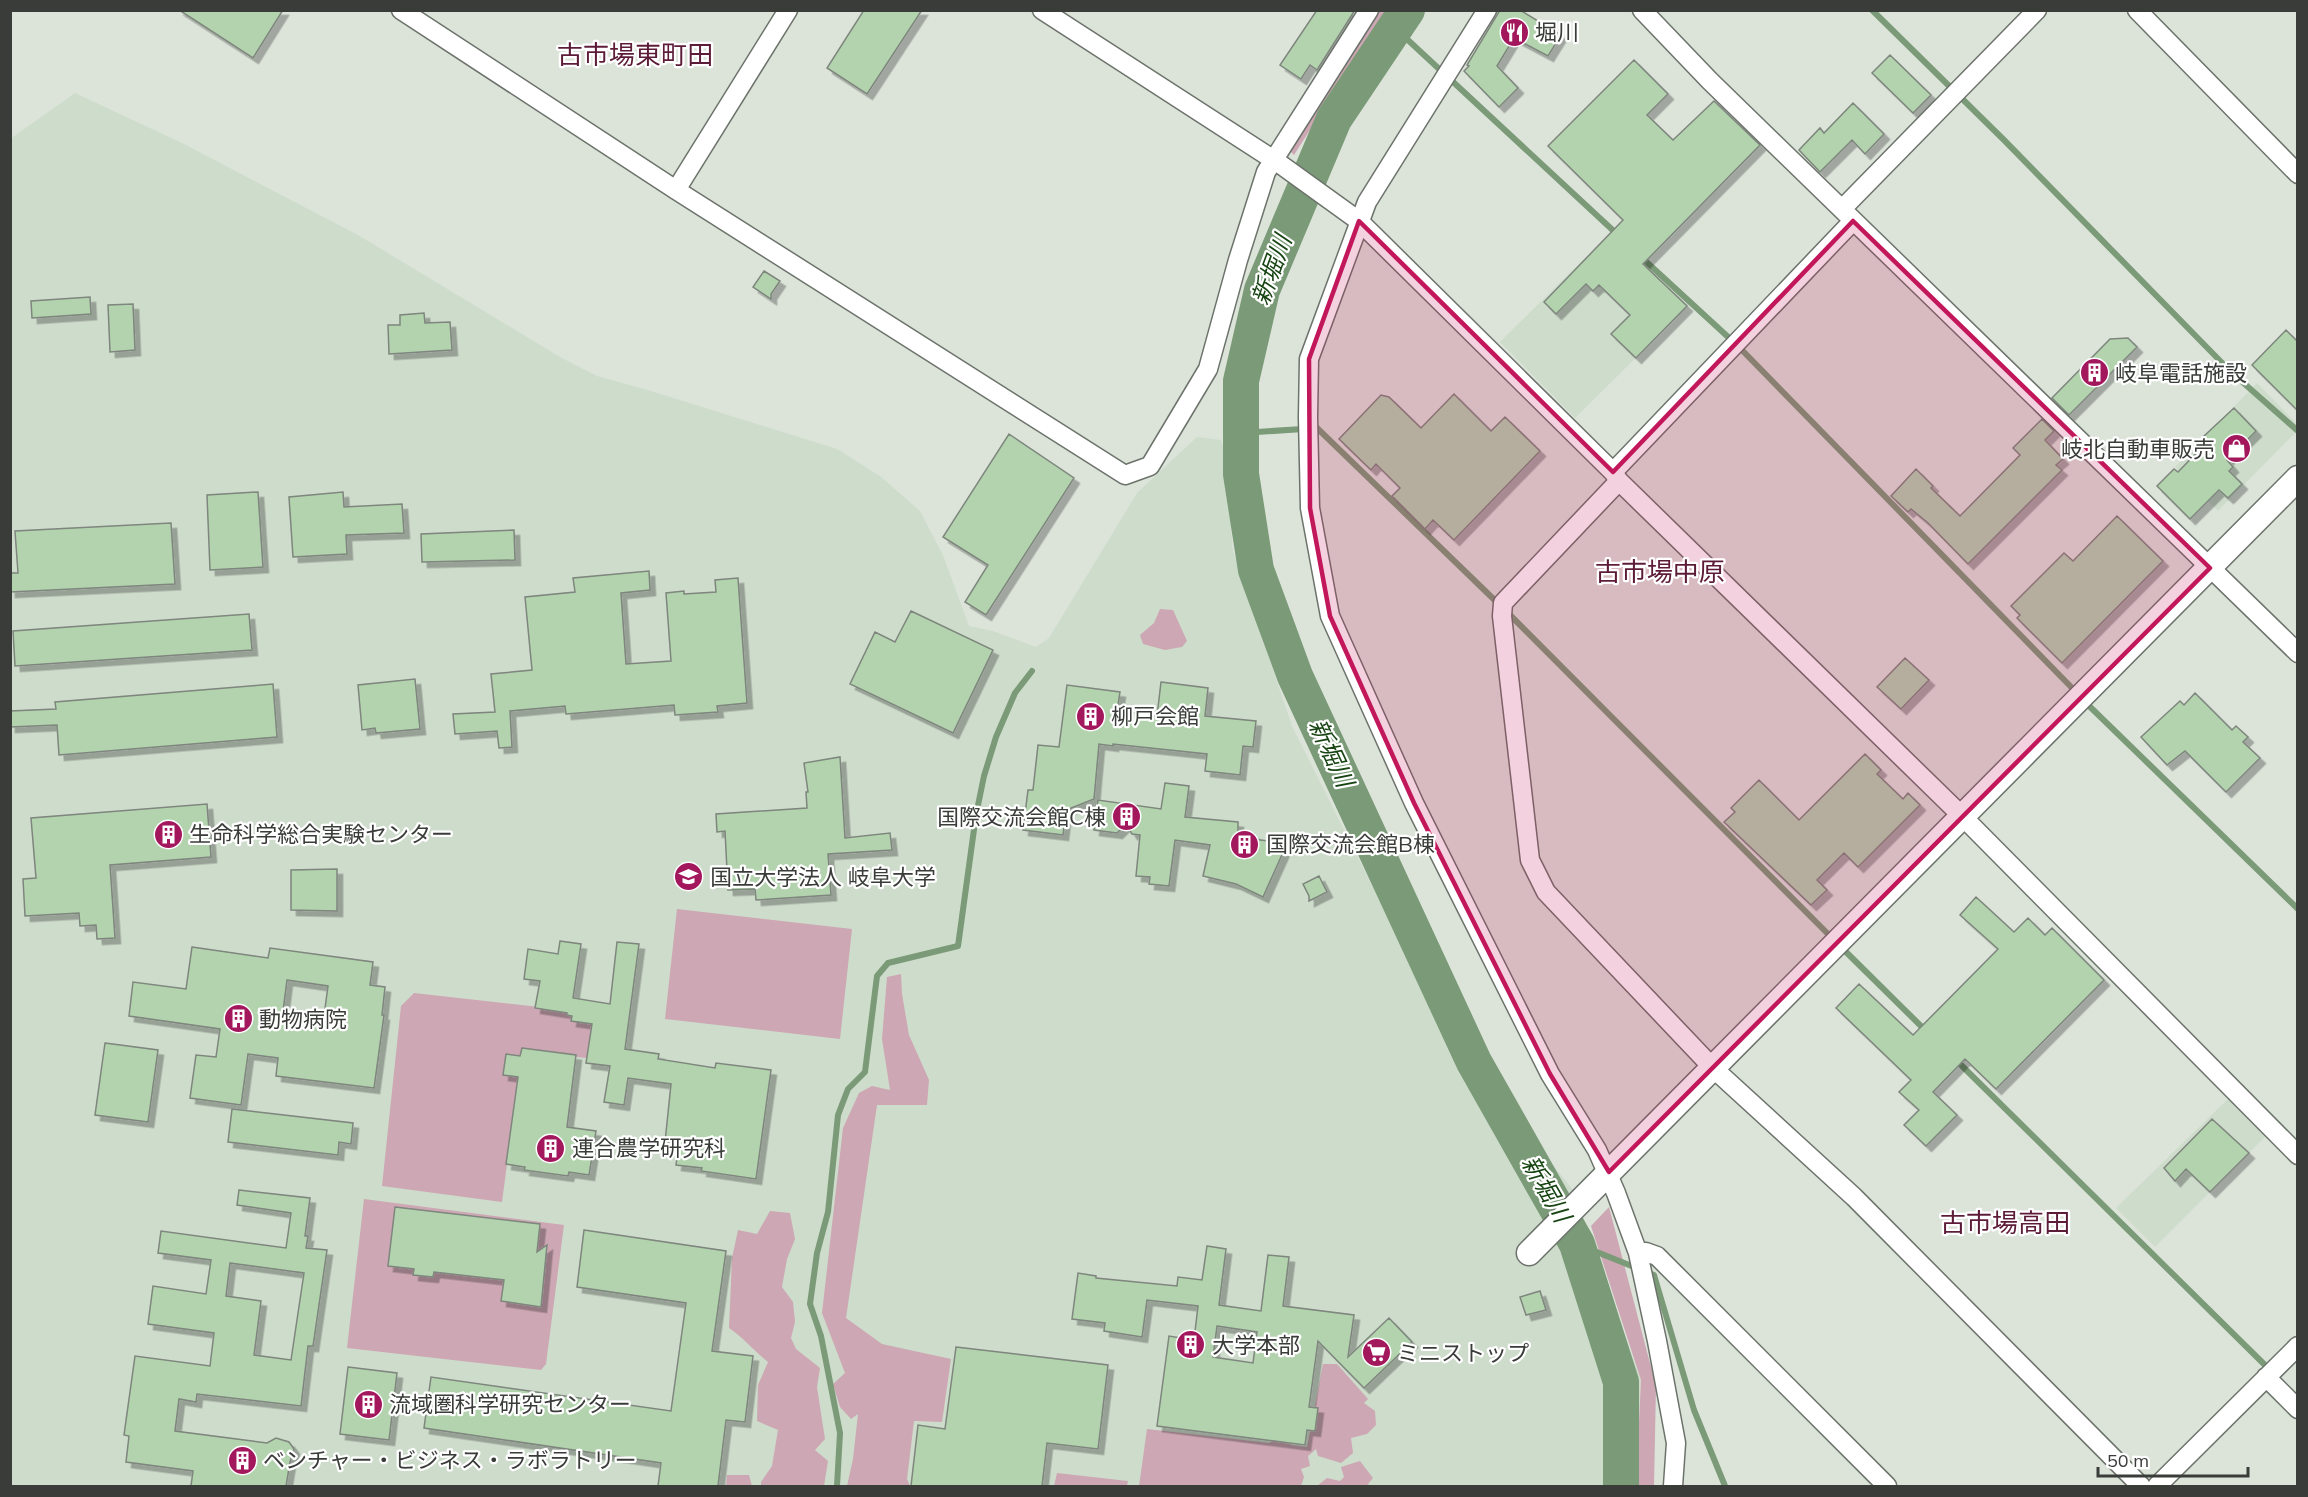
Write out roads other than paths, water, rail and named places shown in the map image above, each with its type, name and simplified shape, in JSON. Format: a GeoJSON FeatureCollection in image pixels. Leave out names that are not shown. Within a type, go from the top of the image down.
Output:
{"type":"FeatureCollection","features":[{"type":"Feature","properties":{"kind":"street"},"geometry":{"type":"LineString","coordinates":[[400,10],[676,190],[1125,475],[1150,466],[1208,369],[1238,260],[1266,172],[1276,163],[1369,10]]}},
{"type":"Feature","properties":{"kind":"street"},"geometry":{"type":"LineString","coordinates":[[676,190],[788,10]]}},
{"type":"Feature","properties":{"kind":"street"},"geometry":{"type":"LineString","coordinates":[[1042,10],[1276,163],[1355,218],[1962,816],[2298,1155]]}},
{"type":"Feature","properties":{"kind":"street"},"geometry":{"type":"LineString","coordinates":[[1487,10],[1355,218],[1310,359],[1308,417],[1310,508],[1330,616],[1414,803],[1550,1074],[1605,1176],[1638,1253],[1658,1341],[1676,1443],[1673,1486]]}},
{"type":"Feature","properties":{"kind":"street"},"geometry":{"type":"LineString","coordinates":[[1642,10],[1710,81],[2298,653]]}},
{"type":"Feature","properties":{"kind":"street"},"geometry":{"type":"LineString","coordinates":[[2037,10],[1848,215],[1503,603],[1502,616],[1530,860],[1546,892],[1713,1068],[1854,1197],[2141,1486]]}},
{"type":"Feature","properties":{"kind":"street"},"geometry":{"type":"LineString","coordinates":[[2137,10],[2298,174]]}},
{"type":"Feature","properties":{"kind":"street"},"geometry":{"type":"LineString","coordinates":[[1530,1253],[2298,478]]}},
{"type":"Feature","properties":{"kind":"street"},"geometry":{"type":"LineString","coordinates":[[1638,1253],[1646,1252],[1657,1256],[1887,1486]]}},
{"type":"Feature","properties":{"kind":"street"},"geometry":{"type":"LineString","coordinates":[[2157,1486],[2298,1346]]}},
{"type":"Feature","properties":{"kind":"street"},"geometry":{"type":"LineString","coordinates":[[2266,1377],[2298,1409]]}},
{"type":"Feature","properties":{"kind":"waterway","name":"新堀川"},"geometry":{"type":"LineString","coordinates":[[1407,10],[1334,119],[1262,290],[1241,381],[1241,474],[1256,570],[1295,676],[1474,1062],[1577,1244],[1621,1382],[1621,1486]]}},
{"type":"Feature","properties":{"kind":"waterway"},"geometry":{"type":"LineString","coordinates":[[1872,10],[2004,140],[2230,371],[2298,431]]}},
{"type":"Feature","properties":{"kind":"waterway"},"geometry":{"type":"LineString","coordinates":[[1395,28],[1618,235]]}},
{"type":"Feature","properties":{"kind":"waterway"},"geometry":{"type":"LineString","coordinates":[[1640,256],[1739,347],[2076,692]]}},
{"type":"Feature","properties":{"kind":"waterway"},"geometry":{"type":"LineString","coordinates":[[1241,433],[1316,427],[1508,613],[1833,939]]}},
{"type":"Feature","properties":{"kind":"waterway"},"geometry":{"type":"LineString","coordinates":[[837,1486],[840,1433],[821,1336],[810,1304],[817,1253],[828,1212],[838,1115],[848,1089],[865,1072],[877,976],[888,963],[958,946],[976,815],[984,776],[996,737],[1015,693],[1032,671]]}},
{"type":"Feature","properties":{"kind":"waterway"},"geometry":{"type":"LineString","coordinates":[[2083,700],[2298,909]]}},
{"type":"Feature","properties":{"kind":"waterway"},"geometry":{"type":"LineString","coordinates":[[1840,946],[1927,1032]]}},
{"type":"Feature","properties":{"kind":"waterway"},"geometry":{"type":"LineString","coordinates":[[1956,1060],[2271,1371]]}},
{"type":"Feature","properties":{"kind":"waterway"},"geometry":{"type":"LineString","coordinates":[[1577,1244],[1654,1275],[1694,1410],[1725,1486]]}},
{"type":"Feature","properties":{"kind":"place","name":"堀川"},"geometry":{"type":"Point","coordinates":[1514,32]}},
{"type":"Feature","properties":{"kind":"place","name":"岐阜電話施設"},"geometry":{"type":"Point","coordinates":[2094,373]}},
{"type":"Feature","properties":{"kind":"place","name":"岐北自動車販売"},"geometry":{"type":"Point","coordinates":[2236,449]}},
{"type":"Feature","properties":{"kind":"place","name":"柳戸会館"},"geometry":{"type":"Point","coordinates":[1090,716]}},
{"type":"Feature","properties":{"kind":"place","name":"国際交流会館C棟"},"geometry":{"type":"Point","coordinates":[1127,817]}},
{"type":"Feature","properties":{"kind":"place","name":"生命科学総合実験センター"},"geometry":{"type":"Point","coordinates":[168,834]}},
{"type":"Feature","properties":{"kind":"place","name":"国際交流会館B棟"},"geometry":{"type":"Point","coordinates":[1245,844]}},
{"type":"Feature","properties":{"kind":"place","name":"国立大学法人 岐阜大学"},"geometry":{"type":"Point","coordinates":[689,877]}},
{"type":"Feature","properties":{"kind":"place","name":"動物病院"},"geometry":{"type":"Point","coordinates":[238,1019]}},
{"type":"Feature","properties":{"kind":"place","name":"連合農学研究科"},"geometry":{"type":"Point","coordinates":[551,1148]}},
{"type":"Feature","properties":{"kind":"place","name":"大学本部"},"geometry":{"type":"Point","coordinates":[1191,1345]}},
{"type":"Feature","properties":{"kind":"place","name":"ミニストップ"},"geometry":{"type":"Point","coordinates":[1376,1353]}},
{"type":"Feature","properties":{"kind":"place","name":"流域圏科学研究センター"},"geometry":{"type":"Point","coordinates":[368,1404]}},
{"type":"Feature","properties":{"kind":"place","name":"ベンチャー・ビジネス・ラボラトリー"},"geometry":{"type":"Point","coordinates":[242,1460]}},
{"type":"Feature","properties":{"kind":"district","name":"古市場東町田"},"geometry":{"type":"Point","coordinates":[635,55]}},
{"type":"Feature","properties":{"kind":"district","name":"古市場中原"},"geometry":{"type":"Point","coordinates":[1660,572]}},
{"type":"Feature","properties":{"kind":"district","name":"古市場高田"},"geometry":{"type":"Point","coordinates":[2005,1223]}}]}
